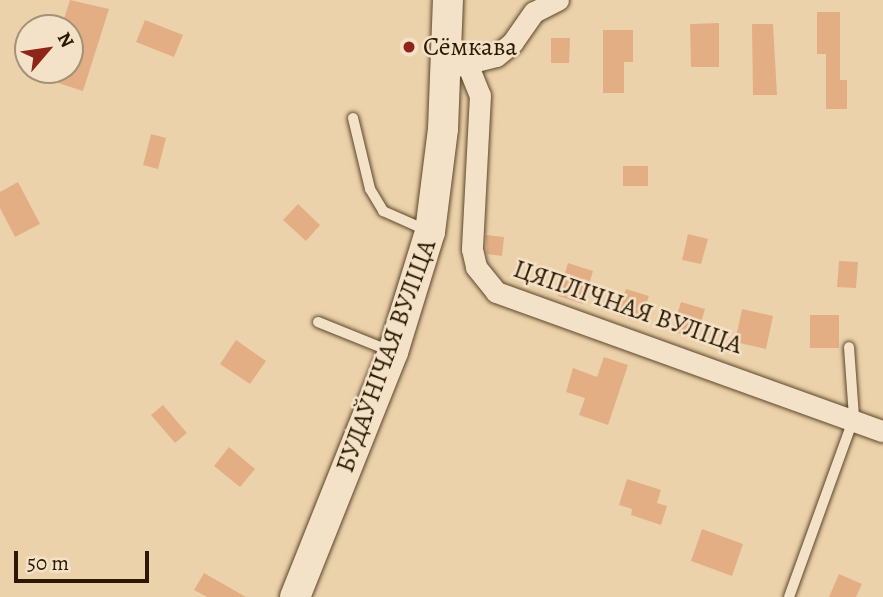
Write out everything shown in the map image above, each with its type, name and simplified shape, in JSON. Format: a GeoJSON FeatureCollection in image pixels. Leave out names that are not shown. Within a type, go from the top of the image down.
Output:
{"type":"FeatureCollection","features":[{"type":"Feature","properties":{"kind":"main road","name":"БУДАЎНІЧАЯ ВУЛІЦА"},"geometry":{"type":"LineString","coordinates":[[295,597],[393,352],[430,232],[458,66],[448,0]]}},
{"type":"Feature","properties":{"kind":"street"},"geometry":{"type":"LineString","coordinates":[[458,66],[496,56],[512,43],[532,6],[558,0]]}},
{"type":"Feature","properties":{"kind":"street","name":"ЦЯПЛІЧНАЯ ВУЛІЦА"},"geometry":{"type":"LineString","coordinates":[[458,66],[480,95],[472,249],[475,267],[496,292],[854,417],[883,431]]}},
{"type":"Feature","properties":{"kind":"lane"},"geometry":{"type":"LineString","coordinates":[[353,118],[370,189],[383,211],[430,232]]}},
{"type":"Feature","properties":{"kind":"lane"},"geometry":{"type":"LineString","coordinates":[[318,322],[393,352]]}},
{"type":"Feature","properties":{"kind":"lane"},"geometry":{"type":"LineString","coordinates":[[789,597],[854,417],[849,347]]}},
{"type":"Feature","properties":{"kind":"building"},"geometry":{"type":"Polygon","coordinates":[[[70,0],[109,9],[83,91],[61,84],[84,84],[84,14],[66,14],[70,0]]]}},
{"type":"Feature","properties":{"kind":"building"},"geometry":{"type":"Polygon","coordinates":[[[817,12],[840,12],[840,80],[847,80],[847,109],[826,109],[826,54],[817,54],[817,12]]]}},
{"type":"Feature","properties":{"kind":"building"},"geometry":{"type":"Polygon","coordinates":[[[145,20],[183,35],[174,57],[136,42],[145,20]]]}},
{"type":"Feature","properties":{"kind":"building"},"geometry":{"type":"Polygon","coordinates":[[[719,23],[719,67],[691,67],[690,24],[719,23]]]}},
{"type":"Feature","properties":{"kind":"building"},"geometry":{"type":"Polygon","coordinates":[[[752,24],[773,24],[777,95],[753,95],[752,24]]]}},
{"type":"Feature","properties":{"kind":"building"},"geometry":{"type":"Polygon","coordinates":[[[603,30],[633,30],[633,62],[624,62],[624,93],[603,93],[603,30]]]}},
{"type":"Feature","properties":{"kind":"building"},"geometry":{"type":"Polygon","coordinates":[[[551,38],[570,38],[569,63],[551,63],[551,38]]]}},
{"type":"Feature","properties":{"kind":"building"},"geometry":{"type":"Polygon","coordinates":[[[151,134],[166,138],[158,169],[143,165],[151,134]]]}},
{"type":"Feature","properties":{"kind":"building"},"geometry":{"type":"Polygon","coordinates":[[[623,166],[648,166],[648,186],[623,186],[623,166]]]}},
{"type":"Feature","properties":{"kind":"building"},"geometry":{"type":"Polygon","coordinates":[[[18,182],[40,224],[15,237],[0,208],[0,192],[18,182]]]}},
{"type":"Feature","properties":{"kind":"building"},"geometry":{"type":"Polygon","coordinates":[[[298,204],[320,225],[306,241],[283,220],[298,204]]]}},
{"type":"Feature","properties":{"kind":"building"},"geometry":{"type":"Polygon","coordinates":[[[688,234],[708,239],[701,264],[682,260],[688,234]]]}},
{"type":"Feature","properties":{"kind":"building"},"geometry":{"type":"Polygon","coordinates":[[[486,235],[504,237],[502,256],[487,254],[486,235]]]}},
{"type":"Feature","properties":{"kind":"building"},"geometry":{"type":"Polygon","coordinates":[[[839,261],[858,262],[856,288],[837,287],[839,261]]]}},
{"type":"Feature","properties":{"kind":"building"},"geometry":{"type":"Polygon","coordinates":[[[568,263],[593,271],[583,304],[558,296],[568,263]]]}},
{"type":"Feature","properties":{"kind":"building"},"geometry":{"type":"Polygon","coordinates":[[[626,289],[649,296],[640,322],[617,315],[626,289]]]}},
{"type":"Feature","properties":{"kind":"building"},"geometry":{"type":"Polygon","coordinates":[[[681,302],[705,309],[696,339],[672,331],[681,302]]]}},
{"type":"Feature","properties":{"kind":"building"},"geometry":{"type":"Polygon","coordinates":[[[742,309],[773,316],[766,349],[735,342],[742,309]]]}},
{"type":"Feature","properties":{"kind":"building"},"geometry":{"type":"Polygon","coordinates":[[[810,315],[839,315],[839,348],[810,348],[810,315]]]}},
{"type":"Feature","properties":{"kind":"building"},"geometry":{"type":"Polygon","coordinates":[[[236,340],[266,361],[250,384],[220,364],[236,340]]]}},
{"type":"Feature","properties":{"kind":"building"},"geometry":{"type":"Polygon","coordinates":[[[604,357],[628,365],[608,425],[579,415],[585,398],[566,392],[573,368],[597,377],[604,357]]]}},
{"type":"Feature","properties":{"kind":"building"},"geometry":{"type":"Polygon","coordinates":[[[163,405],[187,433],[175,443],[151,415],[163,405]]]}},
{"type":"Feature","properties":{"kind":"building"},"geometry":{"type":"Polygon","coordinates":[[[229,447],[255,469],[240,487],[214,466],[229,447]]]}},
{"type":"Feature","properties":{"kind":"building"},"geometry":{"type":"Polygon","coordinates":[[[627,479],[661,490],[657,503],[667,506],[661,525],[631,515],[632,509],[619,505],[627,479]]]}},
{"type":"Feature","properties":{"kind":"building"},"geometry":{"type":"Polygon","coordinates":[[[702,529],[743,544],[732,576],[691,561],[702,529]]]}},
{"type":"Feature","properties":{"kind":"building"},"geometry":{"type":"Polygon","coordinates":[[[204,573],[246,597],[207,597],[194,590],[204,573]]]}},
{"type":"Feature","properties":{"kind":"building"},"geometry":{"type":"Polygon","coordinates":[[[839,574],[862,584],[856,597],[829,597],[839,574]]]}},
{"type":"Feature","properties":{"kind":"place","name":"Сёмкава"},"geometry":{"type":"Point","coordinates":[409,47]}}]}
